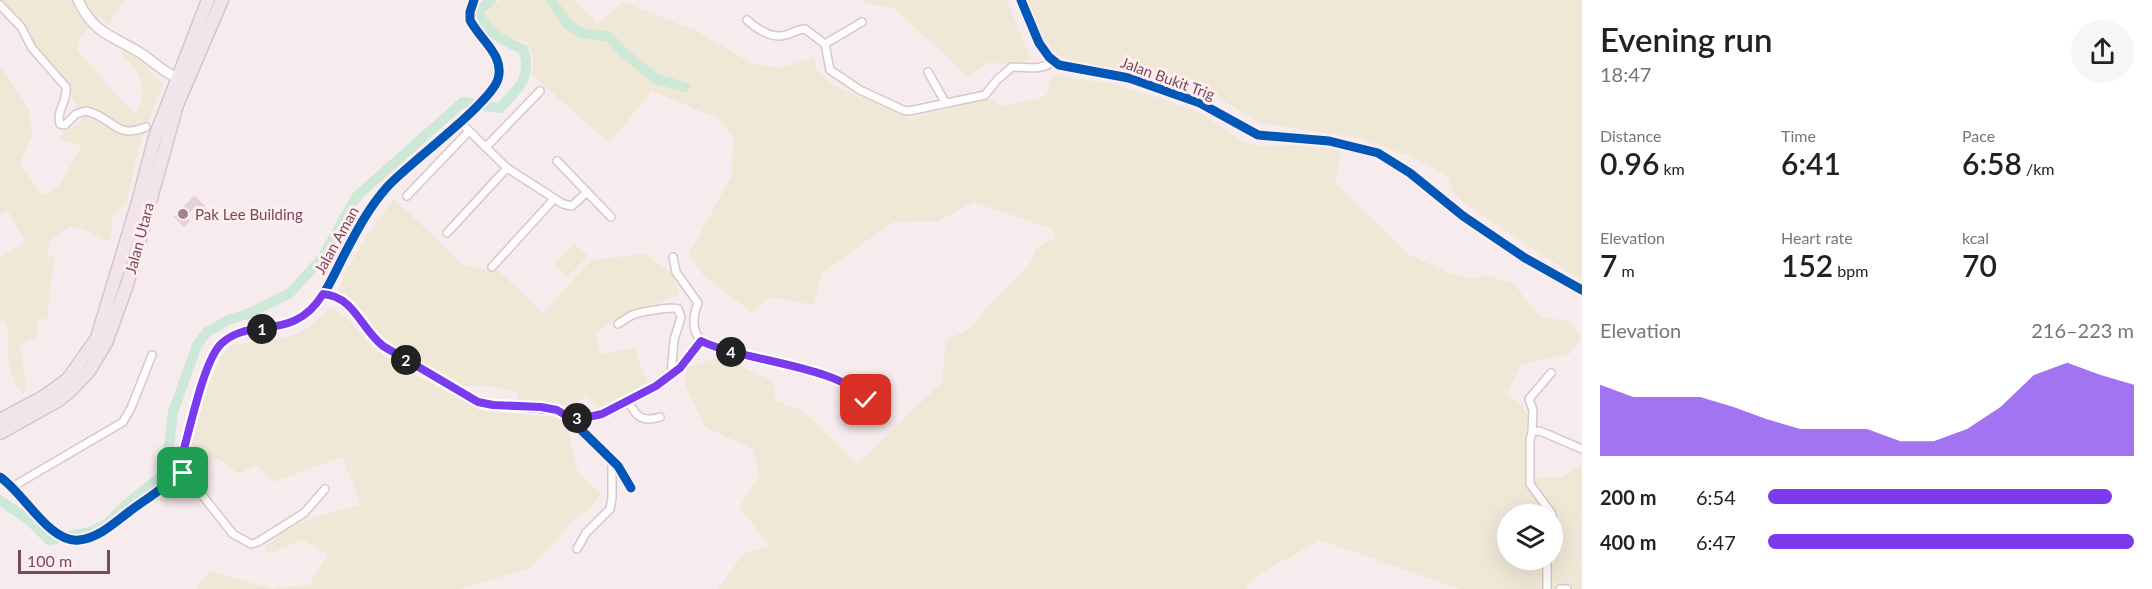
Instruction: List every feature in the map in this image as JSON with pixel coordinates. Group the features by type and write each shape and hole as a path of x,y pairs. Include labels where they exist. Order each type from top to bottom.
{"highway":[{"name":"Jalan Utara","path":"0,420 43,397 68,379 97,338 138,202 155,136 208,0"},
{"name":"Jalan Utara","path":"0,433 59,400 70,391 89,370 106,343 127,285 177,105 222,0"}],"street":[{"path":"78,0 88,17 107,36 142,54 163,72 178,78"},
{"name":"Jalan Aman","path":"0,477 57,534 72,540 81,540 111,526 163,487 178,469 200,389 219,345 236,335 294,321 310,311 323,294 358,228 381,193 460,122 495,86 499,71 498,61 470,20 474,0"},
{"path":"747,20 756,28 773,35 780,36 805,29 825,44 830,70 860,90 909,111 985,95 1012,67 1045,68 1053,62 1039,43 1022,0"},
{"path":"0,5 21,27 27,42 66,87 67,94 58,112 60,124 65,125 76,114 86,111 96,114 122,130 136,132 146,127"},
{"path":"825,44 862,22"},
{"name":"Jalan Bukit Trig","path":"1053,62 1077,70 1118,74 1200,103 1258,135 1329,141 1378,153 1424,183 1463,216 1525,258 1582,290"},
{"path":"928,72 945,102"},
{"path":"486,147 540,91"},
{"path":"460,122 507,168 566,206 572,206 587,192"},
{"path":"407,196 469,131"},
{"path":"557,161 611,217"},
{"path":"447,233 507,168"},
{"path":"492,267 554,199"},
{"path":"673,257 676,272 698,303 693,320 696,333 701,341 733,353 819,374 852,385 861,393 876,419"},
{"path":"323,294 335,295 347,303 372,337 383,346 472,399 493,405 557,410 568,417 623,473 631,488"},
{"path":"618,324 636,314 658,311 667,307 678,309 681,317 674,340 671,374"},
{"path":"568,417 579,419 602,414 656,386 680,368 701,341"},
{"path":"12,487 123,422 152,355"},
{"path":"1544,504 1530,484 1533,410 1529,399 1551,373"},
{"path":"628,400 633,411 640,418 650,420 660,417"},
{"path":"1532,432 1540,431 1582,449"},
{"path":"577,549 586,533 610,509 612,462"},
{"path":"178,469 187,476 233,534 250,544 258,543 304,513 325,489"},
{"path":"1546,570 1547,589"},
{"path":"1560,589 1567,589"}],"shaded area":[{"path":"0,0 125,0 108,26 100,17 79,38 77,51 135,114 142,98 141,82 134,67 121,54 126,47 163,85 140,143 126,204 113,214 110,242 82,229 69,227 50,240 48,257 54,257 47,319 37,319 37,337 20,344 27,389 23,394 10,369 6,322 0,321 0,258 25,242 8,211 0,215 0,68 29,110 32,136 20,163 42,196 58,187 82,146 61,140 59,136 83,120 63,78 33,44 23,23 2,3 0,5"},
{"path":"502,0 574,0 597,24 623,2 695,30 751,63 778,68 814,58 817,70 833,85 910,118 991,98 1000,106 1041,98 1047,94 1052,75 1108,83 1154,96 1200,113 1242,141 1258,146 1296,145 1341,150 1335,183 1410,255 1452,274 1474,279 1485,275 1513,283 1541,318 1568,320 1582,336 1570,354 1521,365 1506,395 1522,405 1528,416 1526,478 1562,477 1582,463 1582,589 1459,589 1320,540 1256,576 1246,589 718,589 743,554 769,545 739,507 759,476 753,449 705,427 685,385 687,367 720,357 773,381 776,401 803,411 857,464 942,382 946,340 973,327 986,308 1029,265 1037,247 1056,237 1051,229 974,202 938,221 893,222 822,273 814,305 769,297 752,313 703,275 689,254 732,175 733,137 719,119 652,91 609,143 532,75 533,56 527,43 496,30 485,13 489,6"},
{"path":"864,0 1007,0 1031,60 1005,65 990,62 967,76 895,9 865,3"},
{"path":"1027,0 1582,0 1582,281 1464,203 1452,191 1448,176 1412,157 1358,138 1260,123 1200,87 1156,73 1148,75 1069,60 1056,54 1041,34"},
{"path":"394,199 464,265 499,271 543,313 591,260 644,254 671,272 679,293 665,301 635,309 595,332 601,354 634,348 648,383 599,408 587,395 558,417 566,424 578,473 601,493 592,507 578,516 530,568 460,589 273,589 309,585 328,554 303,540 268,554 265,547 286,529 315,517 361,505 342,457 273,482 257,465 237,474 225,462 214,458 186,466 210,383 224,354 232,345 291,336 308,328 331,307 349,320 371,346 409,372 487,412 516,412 518,392 487,386 458,386 379,337 354,302 338,292 355,255"},
{"path":"574,244 588,256 567,278 554,265"},
{"path":"209,571 273,589 196,589"}],"building":[{"name":"Pak Lee Building","path":"194,197 204,206 199,211 195,206 185,217 189,221 184,226 175,217"}],"waterway":[{"path":"485,106 500,108 522,82 526,67 523,49 496,35 481,18 478,11 491,0"},
{"path":"551,0 568,25 581,33 609,37 623,52 656,79 685,87"},
{"path":"70,536 90,532 108,523 162,475 173,412 197,345 207,332 228,320 250,313 290,293 322,258 357,196 463,102 478,105"},
{"path":"0,500 30,521 49,540 55,539"}],"cycle path":[{"path":"0,477 58,534 68,539 79,540 106,529 169,482 179,466 204,378 220,345 237,334 286,323 308,312 327,288 357,231 381,194 398,176 481,103 492,90 498,79 498,62 470,20 474,0"},
{"path":"1021,0 1039,43 1049,57 1059,65 1129,78 1200,103 1258,135 1329,141 1378,153 1410,173 1463,216 1525,258 1582,290"},
{"path":"323,294 334,296 350,307 383,346 478,402 557,410 568,417 618,466 631,488"}],"place":[{"name":"Pak Lee Building","path":"183,214"}],"route":[{"path":"183,473 178,469 200,389 219,345 245,332 288,324 310,311 323,294 335,295 347,303 372,337 383,346 472,399 493,405 541,407 557,410 568,417 579,419 602,414 656,386 680,368 701,341 733,353 819,374 852,385 866,400"}]}
